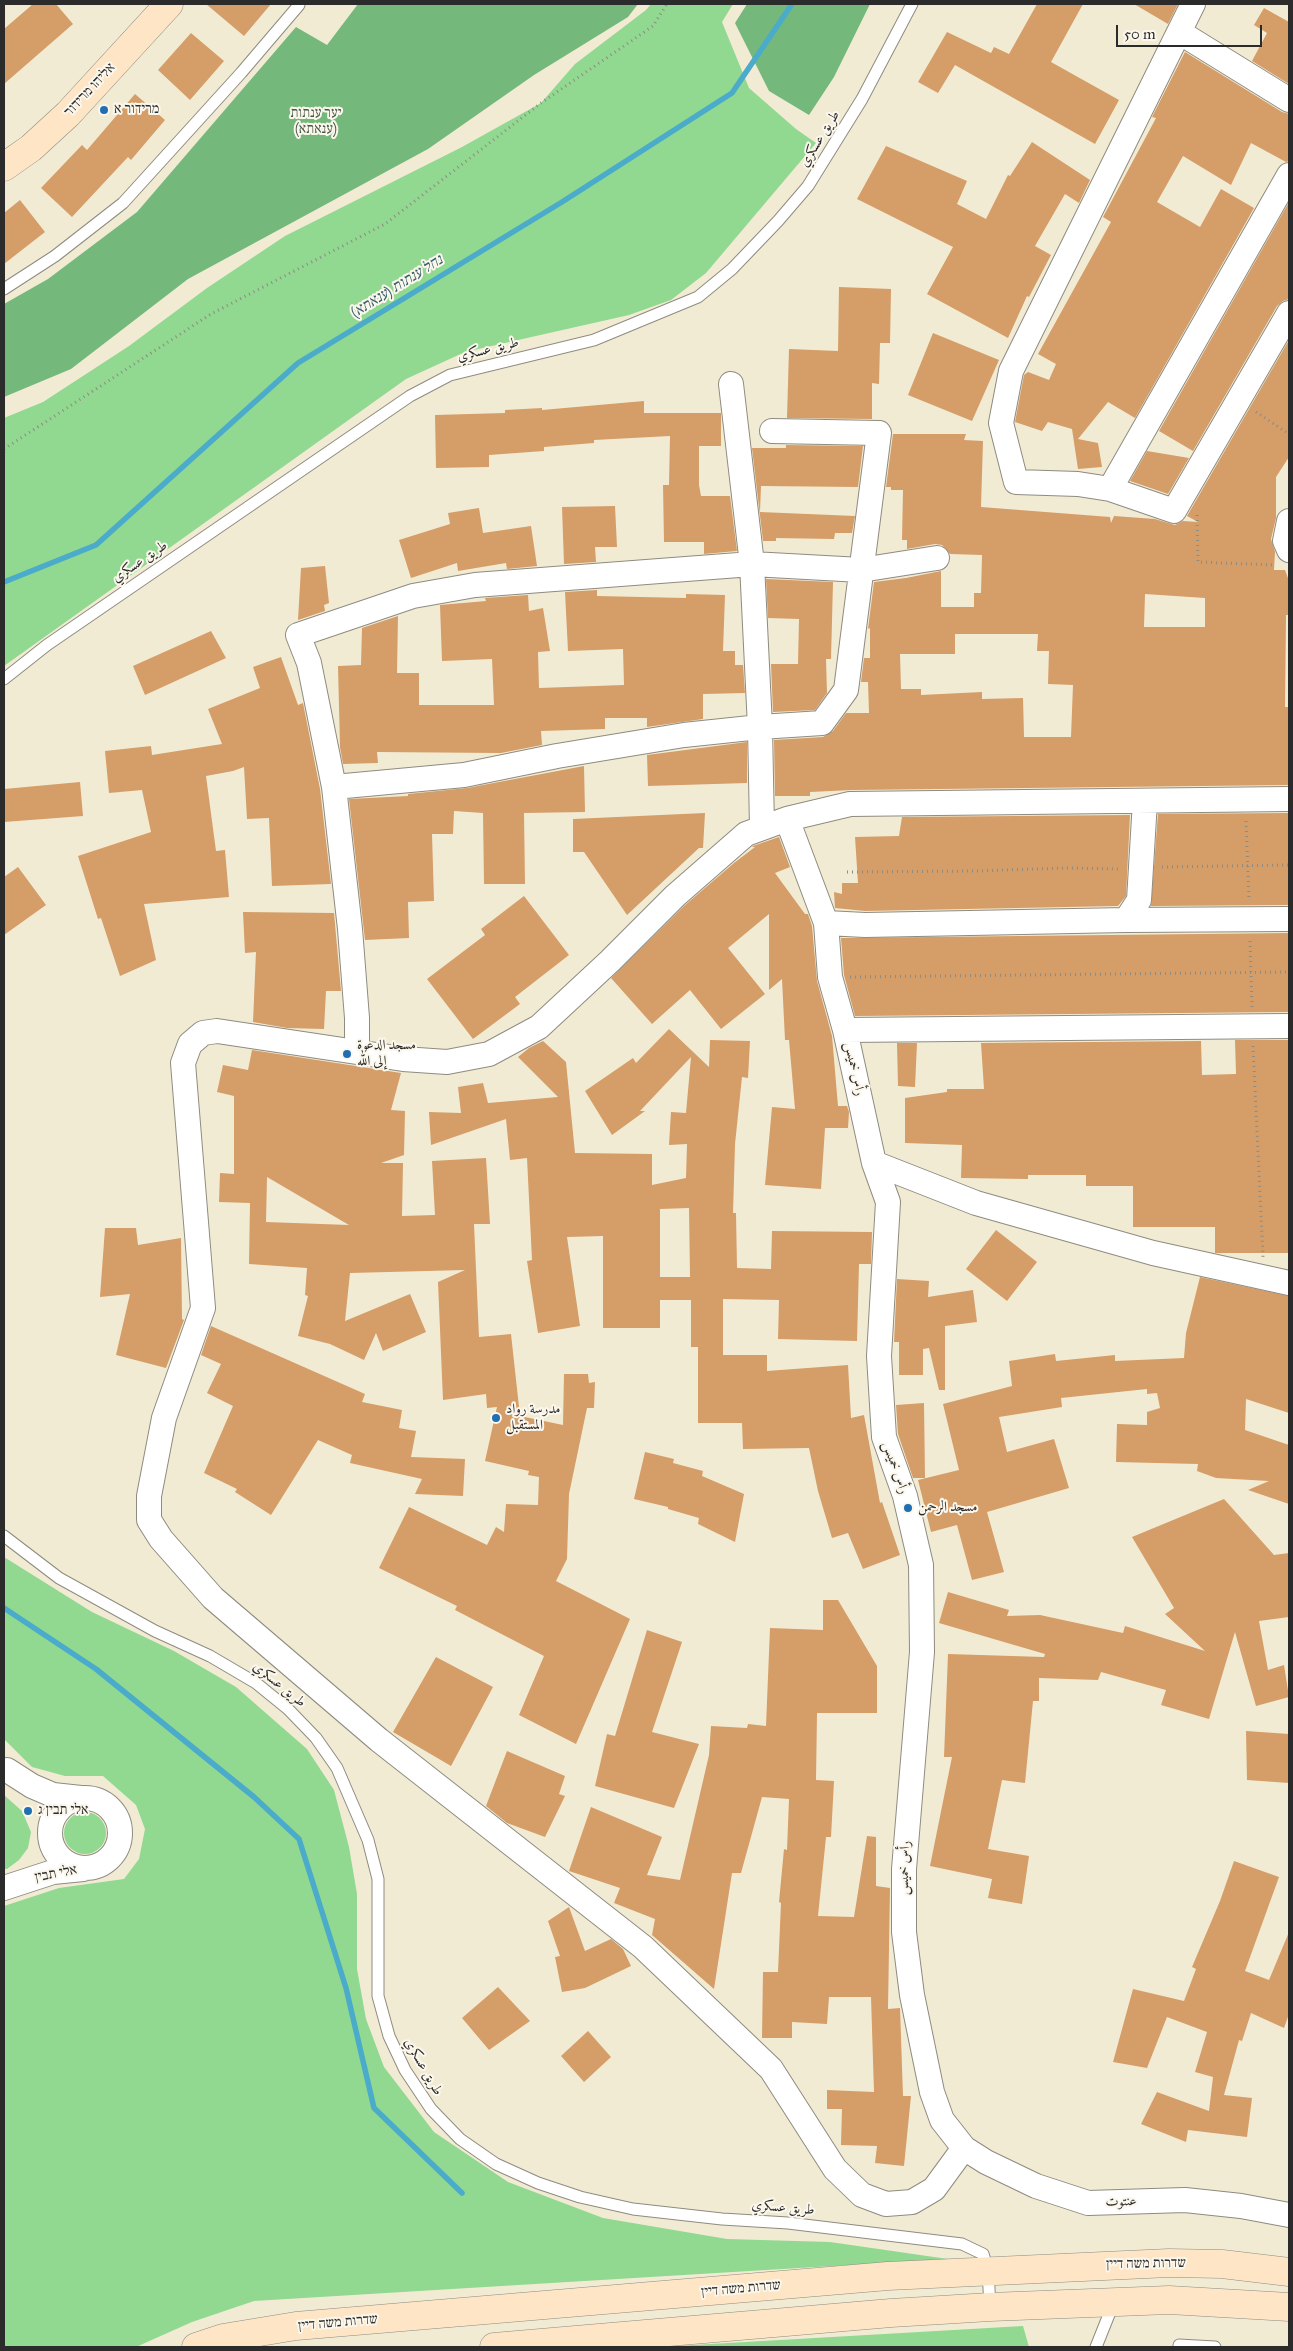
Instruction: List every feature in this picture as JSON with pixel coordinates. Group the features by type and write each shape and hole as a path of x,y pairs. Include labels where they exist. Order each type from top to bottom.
{"street":[{"name":"אליהו מרידור","path":"4,167 31,148 68,114 169,4"},
{"path":"1194,4 1011,371 1001,423 1016,482 1078,484 1110,489 1174,511 1289,313"},
{"path":"1179,32 1289,100"},
{"path":"1110,489 1289,175"},
{"path":"731,384 752,564 760,727 762,828"},
{"path":"334,787 464,775 557,756 684,735 822,723 846,690 879,432 772,431"},
{"path":"1285,558 1285,541 1289,522"},
{"path":"357,1052 357,1018 351,939 334,787 309,663 298,635 412,596 475,585 752,564 861,570 937,558"},
{"path":"964,2148 934,2190 912,2202 886,2204 862,2195 835,2169 771,2069 643,1947 379,1740 221,1605 161,1539 149,1520 149,1496 164,1418 203,1308 183,1063 190,1044 203,1033 217,1031 403,1059 447,1062 489,1054 539,1027 610,961 675,896 746,834 787,819 850,804 1289,799"},
{"path":"1126,920 1139,900 1145,801"},
{"name":"رأس خميس","path":"787,819 826,923 830,977 845,1030 874,1163 888,1202 879,1356 884,1437 905,1496 921,1565 922,1652 904,1869 904,1932 912,1995 932,2092 942,2120 964,2148"},
{"path":"826,923 865,925 1289,919"},
{"path":"845,1030 1289,1026"},
{"path":"874,1163 976,1203 1154,1253 1289,1283"},
{"path":"5,1769 32,1786 53,1795 92,1798 103,1802 118,1819 120,1830 120,1842 108,1861 87,1869 75,1868 64,1863 55,1854 43,1814 5,1769"},
{"path":"50,1836 52,1818 60,1808 70,1801 81,1798"},
{"name":"אלי תבין","path":"14,1884 41,1864 50,1836"},
{"name":"אלי תבין","path":"14,1884 53,1872 87,1869"},
{"name":"عنتوت","path":"964,2148 986,2162 1036,2186 1088,2203 1185,2200 1241,2206 1289,2215"},
{"name":"שדרות משה דיין","path":"196,2347 223,2338 296,2326 888,2276 1169,2262 1222,2264 1289,2272"},
{"path":"494,2347 891,2313 990,2307 1169,2300 1289,2307"}],"lane":[{"name":"طريق عسكري","path":"4,679 47,645 410,396 450,375 594,340 698,297 732,269 778,221 808,186 862,99 912,4"},
{"path":"4,289 55,256 123,202 241,73 299,5"},
{"name":"طريق عسكري","path":"4,1536 59,1578 156,1631 210,1656 256,1683 288,1709 316,1738 337,1768 370,1850 378,1879 378,1996 388,2036 405,2070 431,2109 460,2139 496,2164 580,2197 633,2208 678,2214 788,2223 962,2244 983,2254 988,2270"},
{"path":"988,2270 990,2307"},
{"path":"1096,2347 1114,2302"},
{"path":"1179,2345 1215,2347"}],"path":[{"path":"4,449 211,314 385,224 540,103 653,26 667,4"},
{"path":"1238,401 1289,434"},
{"path":"1174,511 1198,515 1198,562 1285,558"},
{"path":"847,872 974,872 1067,868 1136,869 1142,867 1289,865"},
{"path":"830,977 918,978 1289,972"}],"green space":[{"name":"יער ענתות (ענאתא)","path":"358,4 638,4 628,17 534,75 428,149 188,279 71,369 4,397 4,304 48,279 137,212 296,27 327,45"},
{"path":"651,4 733,4 722,22 749,88 796,129 816,143 706,273 671,300 629,315 465,352 406,379 4,666 4,418 43,402 129,346 207,288 285,236 462,147 541,103 575,64 646,10"},
{"path":"747,4 870,4 834,77 809,115 769,91 735,23"},
{"path":"4,1557 92,1612 174,1651 236,1687 307,1749 334,1790 349,1847 357,1894 357,1969 366,2019 384,2067 434,2132 508,2182 603,2218 727,2239 830,2242 948,2259 254,2301 192,2322 136,2347 4,2347 4,1906 59,1888 124,1879 139,1859 145,1829 136,1805 103,1776 65,1776 32,1767 4,1739"},
{"path":"4,1795 22,1811 31,1832 28,1848 19,1860 7,1869 4,1869"},
{"path":"89,1812 97,1815 103,1821 106,1833 103,1845 97,1851 81,1854 73,1851 67,1845 64,1829 67,1821 73,1815"},
{"path":"1023,2326 1029,2347 664,2347 676,2346"}],"building":[{"path":"33,4 56,4 73,24 4,84 4,29"},
{"path":"206,4 271,4 244,36"},
{"path":"1037,4 1083,4 1051,62 1119,100 1095,144 955,65 938,93 918,82 947,32 991,53 994,47 1009,54"},
{"path":"1134,4 1178,4 1168,24"},
{"path":"1264,8 1289,22 1289,84 1252,61 1267,33 1254,25"},
{"path":"191,33 224,61 190,100 158,70"},
{"path":"1185,52 1282,112 1289,114 1289,161 1286,162 1251,143 1231,185 1183,156 1157,202 1200,227 1221,189 1254,208 1135,418 1108,402 1078,439 1098,443 1102,467 1078,469 1072,429 1048,422 1042,431 1015,422 1024,375 1028,372 1049,380 1056,364 1038,354 1111,222 1103,217 1156,118 1152,117"},
{"path":"135,94 165,120 131,160 128,157 72,217 41,188 82,145 87,150"},
{"path":"1032,142 1090,180 1079,203 1065,194 1035,246 1051,255 1029,297 1027,296 1008,338 927,294 953,247 857,199 886,146 967,181 957,204 986,219 1008,175 1010,176"},
{"path":"20,200 45,232 4,264 4,213"},
{"path":"1289,202 1289,299 1277,306 1193,451 1159,431"},
{"path":"839,287 891,289 890,343 880,343 879,384 872,383 872,419 787,418 789,349 838,351"},
{"path":"933,333 999,360 972,421 908,395"},
{"path":"1289,340 1289,457 1276,477 1276,518 1271,539 1275,552 1274,570 1285,570 1289,581 1289,615 1286,615 1285,707 1289,707 1289,785 852,790 810,792 810,796 775,796 774,740 823,737 833,731 846,713 869,713 868,682 861,682 864,658 870,658 870,628 868,629 874,582 941,571 941,607 974,607 974,593 981,593 982,555 950,554 942,545 935,544 907,549 907,540 902,540 903,490 891,490 891,487 886,487 893,434 966,434 964,440 983,441 981,507 1110,517 1111,523 1114,516 1155,519 1175,525 1183,521 1198,522 1187,516","holes":["1145,594 1205,598 1205,627 1144,627","955,634 1038,634 1037,651 1049,651 1048,684 1073,685 1071,737 1024,737 1023,698 982,699 982,692 921,695 921,689 901,689 900,654 955,654"]},
{"path":"644,401 644,413 721,413 721,446 699,446 699,485 701,496 730,496 737,551 704,554 704,542 664,542 663,485 669,485 670,436 594,440 594,443 544,447 544,451 489,455 489,467 436,468 435,415 505,413 505,410 542,408 542,410"},
{"path":"786,445 863,446 858,487 761,486 760,512 855,516 852,533 835,533 834,539 776,538 776,541 763,541 752,448 786,448"},
{"path":"1147,451 1189,458 1168,494 1130,481"},
{"path":"615,506 617,547 595,547 596,562 564,564 562,507"},
{"path":"479,508 483,533 531,526 537,566 507,569 506,563 458,571 457,563 411,578 399,540 450,524 448,513"},
{"path":"325,566 329,603 324,605 325,611 298,620 301,568"},
{"path":"766,579 833,582 831,659 826,659 827,693 815,710 773,712 771,664 798,664 799,619 768,618"},
{"path":"597,590 597,596 686,598 686,594 725,595 723,651 735,651 735,665 743,665 745,693 703,694 703,719 647,727 647,718 605,718 605,729 541,731 542,745 501,753 377,752 378,763 343,764 340,747 338,666 361,665 362,628 398,616 397,673 419,673 419,705 494,705 492,659 442,661 440,605 486,601 485,598 528,595 529,611 543,608 550,651 538,652 539,688 624,685 623,649 568,651 565,592"},
{"path":"211,631 226,658 145,695 133,666"},
{"path":"281,657 298,705 303,703 320,789 331,884 272,886 269,818 247,819 244,767 206,776 216,851 225,850 229,897 144,904 156,960 120,976 101,918 98,919 78,856 151,832 142,790 109,793 105,751 151,746 152,755 222,744 208,709 260,688 253,667"},
{"path":"747,742 747,783 648,786 647,755"},
{"path":"584,766 585,812 524,813 525,884 484,884 483,813 454,811 453,834 432,834 434,901 408,902 409,938 365,940 349,799 408,796 408,794 467,788"},
{"path":"80,782 83,816 4,822 4,789"},
{"path":"705,813 703,848 699,848 627,915 584,852 573,852 573,819"},
{"path":"1289,813 1289,905 1151,906 1158,814"},
{"path":"1130,815 1126,896 1118,906 865,911 835,908 834,892 842,894 842,883 858,883 855,837 899,836 902,817"},
{"path":"779,837 790,867 775,873 805,914 808,914 812,926 817,981 832,1036 838,1106 847,1106 849,1112 848,1128 825,1128 821,1189 765,1185 772,1107 795,1109 789,1040 785,1040 782,979 769,990 769,914 728,948 765,994 721,1029 690,990 652,1024 611,978 684,906 755,847 753,846"},
{"path":"18,867 46,905 4,935 4,877"},
{"path":"524,896 569,955 515,997 520,1004 473,1039 427,979 485,935 481,929"},
{"path":"243,912 334,913 341,991 326,991 324,1029 287,1028 253,1022 256,952 245,953"},
{"path":"1289,933 1289,1012 855,1016 844,975 841,938"},
{"path":"669,1029 709,1067 710,1040 750,1041 748,1078 742,1077 735,1144 733,1213 736,1213 737,1268 771,1269 772,1231 872,1232 871,1264 859,1264 857,1341 778,1339 779,1300 723,1299 723,1355 767,1355 767,1371 848,1365 851,1418 864,1415 880,1503 882,1502 900,1555 863,1569 848,1533 832,1538 818,1491 809,1448 743,1449 742,1423 698,1423 698,1347 691,1347 691,1300 660,1300 660,1328 603,1328 603,1236 567,1237 580,1326 538,1333 527,1261 532,1260 527,1158 510,1160 506,1119 431,1145 429,1112 461,1113 458,1087 483,1083 488,1103 558,1097 518,1057 529,1048 543,1041 566,1062 575,1153 652,1154 652,1185 686,1178 687,1144 669,1145 671,1112 686,1113 691,1057 640,1111 645,1111 612,1135 585,1091 633,1058 636,1063","holes":["689,1208 690,1277 660,1277 660,1209"]},
{"path":"1235,1040 1289,1040 1289,1253 1215,1253 1215,1227 1133,1227 1133,1186 1086,1186 1086,1175 1028,1175 1028,1179 961,1178 962,1145 905,1143 905,1098 947,1092 947,1089 984,1089 981,1043 1201,1041 1202,1075 1236,1074"},
{"path":"897,1043 917,1043 915,1087 898,1086"},
{"path":"252,1050 401,1073 391,1110 405,1111 404,1155 381,1163 403,1163 402,1216 435,1215 432,1161 486,1158 490,1224 474,1224 479,1337 511,1334 520,1416 563,1425 564,1374 588,1374 589,1383 595,1382 594,1408 587,1408 569,1494 567,1559 556,1581 630,1619 576,1744 519,1715 544,1656 455,1610 457,1606 379,1568 409,1507 487,1545 496,1527 504,1532 506,1504 538,1505 539,1477 528,1475 529,1471 485,1461 497,1407 487,1408 486,1394 443,1400 438,1282 465,1270 350,1273 345,1321 410,1294 426,1332 383,1351 376,1333 364,1360 330,1344 298,1336 308,1296 305,1295 307,1268 249,1264 250,1203 219,1202 220,1173 234,1174 234,1096 217,1092 223,1065 248,1070","holes":["267,1177 349,1225 266,1222"]},
{"path":"105,1228 136,1228 138,1245 181,1238 182,1319 184,1320 166,1368 116,1355 130,1294 100,1297"},
{"path":"996,1230 1037,1262 1007,1301 966,1269"},
{"path":"1200,1277 1289,1296 1289,1413 1246,1399 1245,1430 1289,1445 1289,1504 1248,1490 1269,1481 1216,1478 1197,1471 1198,1464 1116,1462 1117,1424 1147,1425 1147,1412 1160,1408 1157,1393 1147,1394 1147,1389 1061,1398 1062,1407 999,1417 1007,1452 1054,1439 1069,1488 987,1512 1004,1572 972,1580 957,1525 931,1532 918,1480 959,1470 943,1404 1012,1386 1009,1361 1055,1354 1056,1361 1115,1355 1115,1361 1184,1358 1186,1333"},
{"path":"897,1279 929,1281 928,1297 973,1290 977,1322 945,1326 945,1390 939,1390 929,1348 923,1349 923,1375 899,1375 899,1342 894,1342"},
{"path":"211,1326 365,1394 362,1402 402,1410 399,1428 416,1431 411,1457 465,1459 463,1496 415,1494 422,1479 350,1463 352,1455 318,1440 271,1515 235,1492 237,1489 204,1473 233,1406 207,1393 221,1364 201,1355"},
{"path":"924,1403 925,1478 913,1478 898,1434 896,1405"},
{"path":"645,1452 674,1459 673,1463 703,1471 702,1476 744,1494 735,1542 698,1524 699,1518 668,1509 668,1507 634,1499"},
{"path":"1224,1499 1274,1555 1289,1553 1289,1617 1259,1621 1268,1670 1284,1665 1289,1697 1256,1706 1235,1632 1209,1719 1161,1705 1166,1690 1101,1672 1098,1680 1039,1678 1039,1701 1033,1701 1025,1783 1002,1780 988,1849 1029,1856 1022,1904 988,1898 992,1879 930,1866 952,1757 944,1757 948,1654 1044,1657 1045,1654 939,1623 948,1592 1009,1610 1007,1616 1040,1615 1123,1633 1125,1626 1205,1651 1165,1614 1174,1608 1132,1537"},
{"path":"823,1600 838,1600 877,1666 877,1713 817,1713 816,1780 834,1781 831,1837 826,1837 818,1916 854,1917 867,1836 876,1837 876,1886 890,1888 888,2009 900,2008 903,2096 911,2096 904,2166 875,2163 877,2146 841,2145 842,2109 827,2109 827,2090 874,2092 871,1997 829,1997 827,2024 792,2022 792,2038 762,2038 763,1972 778,1972 781,1903 779,1902 784,1849 787,1850 789,1799 762,1797 741,1873 732,1873 714,1989 652,1935 655,1919 614,1903 620,1888 569,1871 591,1807 662,1837 647,1875 680,1880 709,1755 711,1726 747,1728 748,1724 766,1726 770,1628 823,1630"},
{"path":"647,1630 682,1642 652,1732 699,1744 674,1808 595,1786 607,1734 615,1736"},
{"path":"436,1657 493,1687 451,1766 393,1732"},
{"path":"1246,1731 1289,1734 1289,1783 1247,1780"},
{"path":"507,1751 565,1776 559,1794 565,1796 545,1837 507,1823 486,1806"},
{"path":"1234,1861 1279,1877 1245,1971 1269,1980 1289,1932 1289,2014 1284,2028 1251,2013 1242,2041 1239,2040 1224,2095 1252,2098 1247,2137 1188,2130 1186,2142 1141,2124 1157,2092 1209,2111 1213,2077 1195,2072 1207,2032 1167,2017 1147,2068 1113,2062 1133,1989 1184,2001 1196,1969 1192,1967 1220,1901"},
{"path":"569,1907 585,1951 611,1939 623,1949 631,1966 585,1988 562,1992 555,1957 560,1956 548,1921"},
{"path":"498,1987 530,2021 489,2050 462,2018"},
{"path":"588,2031 611,2057 584,2082 561,2056"}],"waterway":[{"name":"נחל ענתות (ענאתא)","path":"4,582 96,545 298,363 562,202 732,93 792,4"},
{"path":"4,1608 96,1669 254,1797 299,1839 346,1988 374,2108 462,2193"}],"place":[{"name":"מרידור א","path":"104,110"},
{"name":"مسجد الدعوة إلى الله","path":"347,1054"},
{"name":"مدرسة رواد المستقبل","path":"496,1418"},
{"name":"مسجد الرحمن","path":"908,1508"},
{"name":"אלי תבין ג","path":"28,1811"}]}
